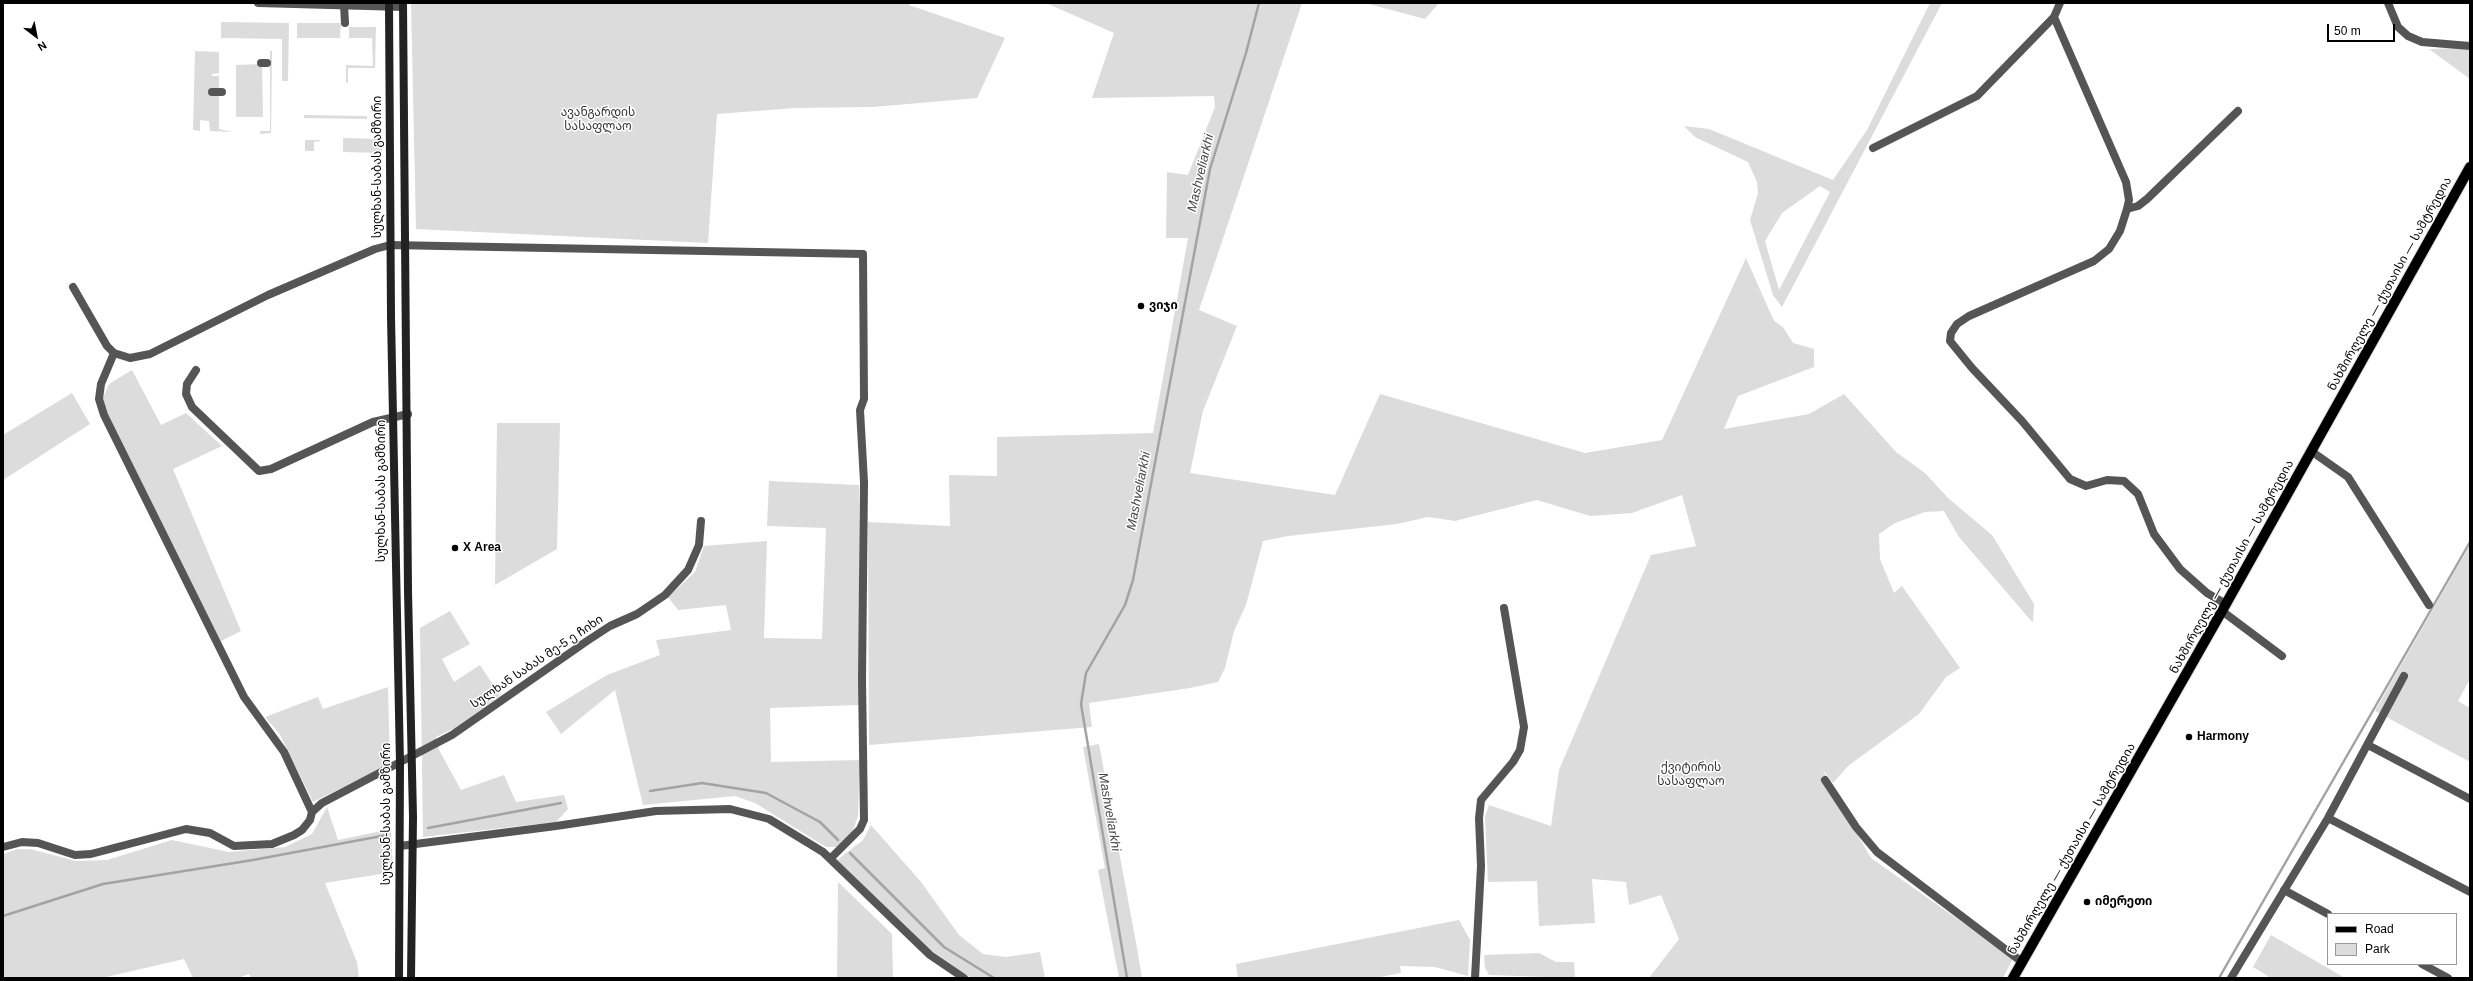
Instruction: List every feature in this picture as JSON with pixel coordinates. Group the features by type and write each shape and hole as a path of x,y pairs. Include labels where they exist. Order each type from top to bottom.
{"main road":[{"name":"სულხან-საბას გამზირი","path":"389,5 390,245 394,416 394,525 400,763 399,978"},
{"name":"სულხან-საბას გამზირი","path":"403,5 413,817 411,978"},
{"name":"ნახშირღელე — ქუთაისი — სამტრედია","path":"2013,978 2224,608 2470,167"}],"street":[{"path":"258,3 344,6 403,5"},
{"path":"1873,148 1977,96 2054,17 2060,3"},
{"path":"2388,3 2396,23 2408,36 2422,42 2470,46"},
{"path":"344,6 345,22"},
{"path":"2054,17 2126,182 2129,200 2120,231 2109,248 2094,261 1969,316 1957,324 1951,333 1950,341 1958,352 2022,421 2070,479 2086,486 2107,480 2124,482 2138,494 2154,534 2180,569 2282,656"},
{"path":"212,92 222,92"},
{"path":"2127,208 2138,206 2147,200 2238,111"},
{"path":"73,287 107,346 114,353 130,358 150,354 268,295 374,249 390,245 863,254 864,399 860,410 864,482 862,680 864,820 860,829 831,858"},
{"path":"3,847 22,842 38,843 75,855 91,854 186,829 210,833 234,846 272,844 302,830 310,820 312,812 284,752 244,697 104,415 99,399 101,384 114,353"},
{"path":"196,370 187,384 186,394 192,407 259,471 271,469 373,422 408,414"},
{"path":"2311,451 2348,477 2429,605"},
{"name":"სულხან საბას მე-5 ე ჩიხი","path":"312,812 322,803 400,763 412,754 452,735 587,641 637,614 665,595 688,570 699,545 701,522"},
{"path":"1475,978 1480,866 1479,818 1481,800 1513,762 1520,750 1524,727 1504,608"},
{"path":"2231,978 2328,818 2404,676"},
{"path":"2368,745 2470,799"},
{"path":"1825,780 1856,828 1877,852 2022,962"},
{"path":"400,846 556,826 656,811 730,809 769,819 831,858 930,955 964,978"},
{"path":"2328,818 2470,892"},
{"path":"2284,890 2327,913"},
{"path":"2424,965 2448,978"}],"green space":[{"name":"ავანგარდის სასაფლაო","path":"411,3 909,3 909,5 1005,38 977,98 873,107 795,108 717,114 708,243 416,229"},
{"name":"ქვიტირის სასაფლაო","path":"1046,3 1302,3 1199,310 1237,326 1203,411 1190,473 1335,495 1380,394 1585,453 1662,440 1746,258 1774,321 1783,327 1793,343 1814,349 1814,367 1738,396 1724,429 1809,414 1844,394 1896,452 1925,473 1948,498 1992,535 2034,604 2033,623 1959,537 1944,511 1925,512 1895,523 1879,534 1880,559 1894,593 1902,586 1960,668 1946,677 1919,714 1848,766 1833,783 1823,770 1837,800 1871,858 2013,958 2003,978 1649,978 1679,939 1661,895 1629,905 1626,882 1592,879 1595,923 1539,926 1537,881 1488,882 1485,817 1489,805 1551,826 1559,770 1651,555 1696,546 1682,495 1632,513 1590,516 1537,500 1455,521 1428,517 1397,524 1288,536 1263,541 1246,605 1234,631 1225,668 1218,682 1190,688 1089,703 1092,727 869,745 868,522 950,526 949,475 997,476 997,437 1153,433 1188,238 1166,238 1167,172 1188,175 1215,107 1214,96 1092,98 1114,33"},
{"path":"1365,3 1439,3 1425,19"},
{"path":"1930,3 1942,3 1782,307 1773,295 1750,220 1758,193 1757,182 1748,162 1695,137 1684,126 1709,129 1833,180 1867,130","holes":["1820,186 1830,192 1779,290 1765,241 1782,213"]},
{"path":"221,22 289,23 288,81 282,81 282,39 221,38"},
{"path":"297,23 341,23 340,38 297,38"},
{"path":"349,27 376,27 375,68 348,68 348,83 346,83 346,65 373,66 372,38 349,38"},
{"path":"2461,48 2470,50 2470,79 2429,49"},
{"path":"195,51 219,52 219,73 212,74 212,76 219,76 219,129 233,132 210,131 209,121 200,120 200,131 193,130"},
{"path":"270,51 272,51 271,133 260,134 260,131 270,131"},
{"path":"262,64 263,117 236,117 236,65"},
{"path":"304,115 367,116 367,119 304,118"},
{"path":"343,138 382,139 382,153 343,152"},
{"path":"305,140 320,141 314,142 314,151 305,151"},
{"path":"132,370 161,425 186,413 222,446 173,469 241,631 221,641 107,416 102,400 109,384"},
{"path":"72,393 90,424 3,480 3,435"},
{"path":"497,423 560,423 557,549 495,585"},
{"path":"769,481 859,485 859,705 770,708 771,762 860,760 858,816 851,836 837,847 826,847 755,803 735,796 643,805 615,690 561,734 546,712 607,675 660,655 656,640 731,630 726,605 678,610 668,597 695,572 704,546 767,541 764,638 822,639 826,528 767,526"},
{"path":"2470,545 2470,679 2458,701 2470,708 2470,762 2375,711"},
{"path":"450,611 470,644 442,659 454,682 480,665 500,696 455,728 436,737 439,750 461,790 504,775 516,802 564,795 568,809 556,822 423,837 420,628"},
{"path":"388,687 390,764 313,802 279,733 265,717 318,697 323,709"},
{"path":"1099,744 1142,978 1119,978 1098,870 1105,868 1083,747"},
{"path":"327,807 338,840 391,829 393,872 325,883 357,962 359,978 251,978 249,974 238,978 193,978 184,959 102,978 3,978 3,854 18,849 30,849 76,861 107,860 172,840 229,852 285,847 312,834"},
{"path":"871,825 921,882 959,935 983,954 1006,957 1040,952 1045,978 971,978 932,951 837,860 863,840"},
{"path":"838,882 892,934 893,978 837,978"},
{"path":"1459,920 1470,940 1468,976 1435,967 1400,966 1401,973 1375,978 1238,978 1236,964"},
{"path":"2271,935 2345,978 2271,978 2253,967"},
{"path":"1539,953 1556,962 1574,962 1575,978 1489,975 1485,968 1484,955"}],"waterway":[{"name":"Mashveliarkhi","path":"1127,978 1081,704 1086,673 1125,605 1133,580 1210,169 1246,53 1259,3"},
{"path":"2219,978 2470,542"},
{"path":"650,791 702,783 766,793 820,822 838,840"},
{"path":"428,828 561,803"},
{"path":"3,916 103,884 253,860 387,835"},
{"path":"850,853 944,947 994,978"}],"place":[{"name":"ვიჯი","path":"1141,306"},
{"name":"X Area","path":"455,548"},
{"name":"Harmony","path":"2189,737"},
{"name":"იმერეთი","path":"2087,902"}]}
